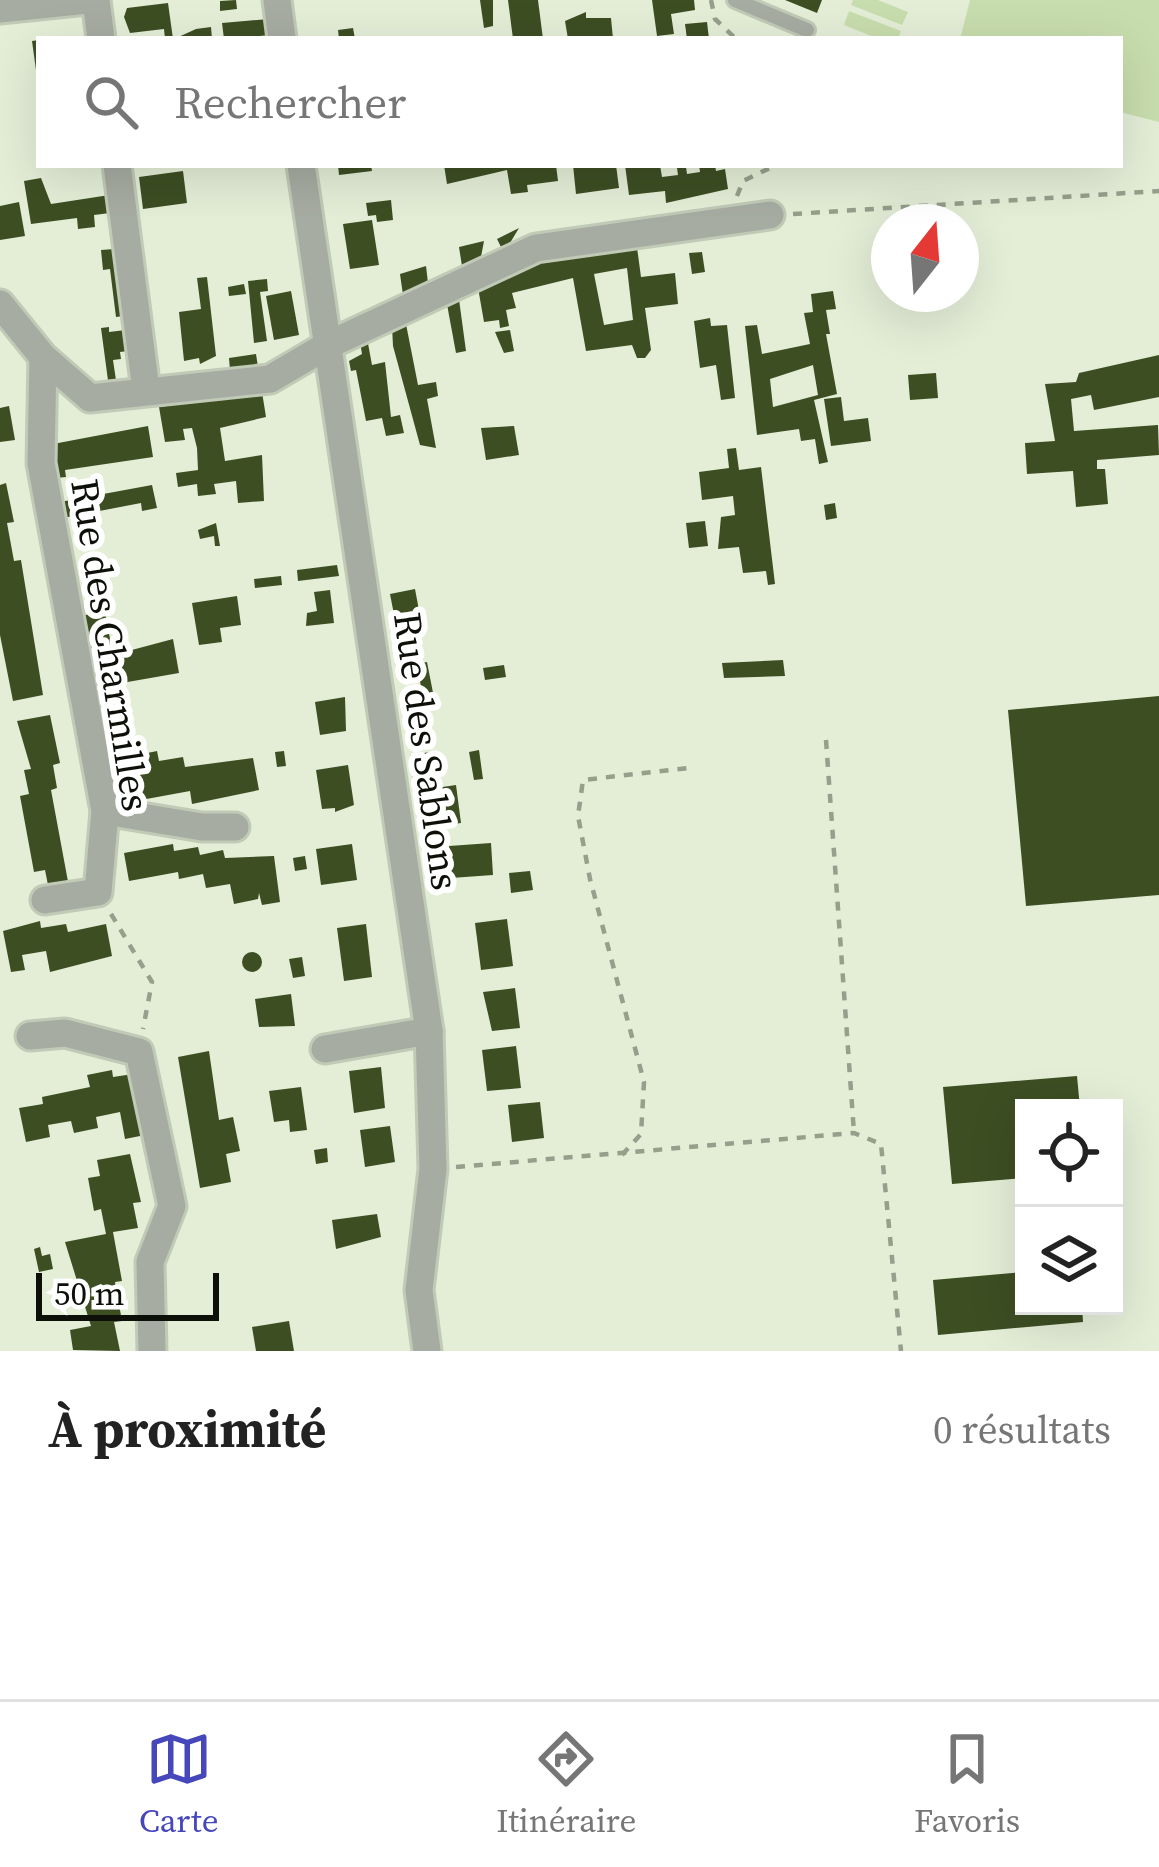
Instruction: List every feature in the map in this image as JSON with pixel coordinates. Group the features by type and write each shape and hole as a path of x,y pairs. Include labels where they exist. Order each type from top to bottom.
{"street":[{"path":"0,9 92,0 100,36"},
{"path":"277,0 282,36"},
{"path":"117,168 146,390"},
{"name":"Rue des Sablons","path":"301,168 429,1031 433,1169 419,1290 428,1351"},
{"path":"0,304 43,357 90,398 270,379 328,345 536,248 770,215"},
{"name":"Rue des Charmilles","path":"43,357 41,463 105,811 98,892"},
{"path":"105,811 202,827 235,826"},
{"path":"45,900 98,892"},
{"path":"326,1049 429,1031"},
{"path":"30,1036 65,1033 139,1052 172,1206 150,1262 152,1351"}],"lane":[{"path":"735,0 806,30"}],"path":[{"path":"711,0 715,19 733,36"},
{"path":"737,219 737,187 771,168"},
{"path":"770,215 1159,191"},
{"path":"826,740 854,1133"},
{"path":"622,1155 640,1134 644,1082 590,879 578,816 583,780 688,767"},
{"path":"98,892 152,982 139,1052"},
{"path":"433,1169 854,1133 881,1144 901,1351"}],"green space":[{"path":"853,0 878,0 908,12 902,25 851,5"},
{"path":"970,0 1159,0 1159,122 1123,113 1123,36 961,36"},
{"path":"849,11 901,31 899,36 872,36 844,25"}],"building":[{"path":"236,0 237,9 220,11 220,1"},
{"path":"480,0 493,0 493,26 484,28"},
{"path":"508,0 538,0 543,36 513,36"},
{"path":"652,0 694,0 695,10 671,14 674,34 657,36"},
{"path":"785,0 822,0 817,13"},
{"path":"168,3 173,36 165,36 164,29 130,33 124,17 127,8"},
{"path":"586,12 586,18 611,18 613,36 568,36 565,21"},
{"path":"269,19 271,35 224,36 222,23"},
{"path":"707,22 709,36 687,36 685,24"},
{"path":"211,27 212,36 181,36"},
{"path":"353,28 354,36 339,36 338,30"},
{"path":"338,168 372,168 372,171 339,175"},
{"path":"444,168 556,168 558,181 527,185 528,192 511,194 507,170 447,184"},
{"path":"573,168 616,168 619,188 576,194"},
{"path":"625,168 660,168 662,177 678,175 677,168 686,168 687,174 700,172 699,168 725,169 728,189 666,203 665,191 629,195"},
{"path":"183,171 187,203 143,209 139,177"},
{"path":"41,178 51,204 116,194 118,212 94,215 95,227 78,229 77,218 31,224 24,181"},
{"path":"391,200 393,220 377,222 376,215 368,216 366,203"},
{"path":"19,202 25,236 0,240 0,206"},
{"path":"372,220 379,265 350,269 343,224"},
{"path":"519,228 510,243 501,247 497,239"},
{"path":"636,240 641,277 675,273 678,304 645,308 651,350 645,358 637,358 632,345 586,351 573,278 512,293 516,308 506,310 509,326 500,328 499,320 484,322 477,282 525,259","holes":["627,268 633,320 604,325 594,274"]},
{"path":"484,241 481,257 462,266 459,247"},
{"path":"114,249 132,315 116,317 110,269 103,270 101,250"},
{"path":"702,252 705,272 692,274 689,253"},
{"path":"426,266 428,283 403,295 400,274"},
{"path":"207,277 216,356 200,364 199,358 184,361 179,312 201,309 197,278"},
{"path":"267,279 268,291 260,292 267,341 254,343 248,281"},
{"path":"244,284 246,294 229,296 228,287"},
{"path":"291,291 299,335 274,340 266,296"},
{"path":"833,291 836,309 826,310 830,334 826,334 837,394 814,400 828,462 819,464 815,439 801,441 799,429 757,435 745,326 757,325 762,354 810,344 804,313 813,312 811,294","holes":["813,365 818,395 773,407 770,379"]},
{"path":"458,292 466,351 456,353 446,299"},
{"path":"710,318 711,326 727,325 735,398 721,400 716,365 700,368 694,321"},
{"path":"405,319 418,385 436,382 438,396 427,399 436,448 420,445 393,346 392,326"},
{"path":"109,327 109,332 134,329 137,350 120,352 121,359 113,360 117,387 109,388 101,328"},
{"path":"510,330 514,351 504,353 495,332"},
{"path":"367,338 372,365 385,362 391,417 400,415 404,433 386,436 382,418 366,421 356,370 351,371 349,361 362,354 360,342"},
{"path":"256,354 258,367 230,371 229,358"},
{"path":"1159,355 1159,397 1094,410 1091,395 1071,399 1074,431 1158,425 1159,455 1097,460 1097,469 1105,469 1108,504 1076,507 1073,471 1027,474 1025,443 1055,441 1045,384 1076,382 1079,373"},
{"path":"936,373 938,398 910,400 908,375"},
{"path":"262,392 266,417 220,428 225,461 262,455 264,501 238,503 236,481 214,484 216,494 198,496 197,484 178,487 176,473 198,470 197,448 192,428 183,429 185,440 165,442 159,407"},
{"path":"841,397 844,421 868,418 871,441 831,446 824,399"},
{"path":"9,406 15,440 0,442 0,408"},
{"path":"148,426 153,457 65,470 66,477 56,478 53,444"},
{"path":"514,426 519,455 486,460 481,428"},
{"path":"736,448 739,470 761,467 775,584 768,585 766,571 743,573 739,547 718,549 721,517 735,515 733,496 702,500 699,472 729,468 727,449"},
{"path":"6,483 14,522 7,523 14,561 21,560 43,695 13,701 0,635 0,485"},
{"path":"152,485 157,508 142,511 141,503 63,518 60,502"},
{"path":"835,503 837,518 826,520 824,505"},
{"path":"705,521 708,546 689,548 686,523"},
{"path":"216,523 220,546 215,546 214,536 200,539 198,530"},
{"path":"337,565 339,576 298,581 297,570"},
{"path":"281,576 282,585 255,588 254,579"},
{"path":"415,589 422,626 397,630 390,594"},
{"path":"330,590 334,623 306,626 307,613 317,611 314,592"},
{"path":"237,596 241,625 220,628 222,642 199,645 192,603"},
{"path":"105,612 113,655 173,639 179,673 99,687 85,615"},
{"path":"783,660 785,676 724,678 722,663"},
{"path":"427,662 435,703 414,707 410,689 421,687 417,664"},
{"path":"504,665 506,677 485,680 483,668"},
{"path":"1159,696 1159,895 1026,906 1008,710"},
{"path":"345,697 346,731 320,735 315,702"},
{"path":"124,710 133,756 157,751 159,761 183,757 185,767 253,758 259,790 192,804 190,791 141,800 140,792 120,796 105,714"},
{"path":"50,715 60,763 53,765 57,788 51,790 69,887 49,890 45,870 34,872 20,796 29,794 24,770 31,769 17,721"},
{"path":"479,750 483,779 474,780 469,752"},
{"path":"284,751 286,766 277,767 275,752"},
{"path":"438,751 440,769 428,771 430,786 414,788 410,755"},
{"path":"348,765 354,805 335,812 335,808 322,809 316,770"},
{"path":"456,785 461,823 431,827 422,790"},
{"path":"491,843 493,875 451,878 449,846"},
{"path":"173,844 174,851 198,847 200,855 223,850 225,858 274,856 280,902 262,905 259,893 258,899 234,904 230,884 206,888 203,874 179,879 178,872 129,881 124,853"},
{"path":"352,844 357,880 321,885 316,849"},
{"path":"305,856 307,869 295,871 293,858"},
{"path":"530,871 533,890 511,893 509,873"},
{"path":"507,919 513,966 481,970 475,923"},
{"path":"40,921 41,928 66,924 68,932 106,924 112,956 50,972 46,951 22,955 25,970 11,972 3,931"},
{"path":"366,924 372,977 344,981 337,928"},
{"path":"252,952 262,962 252,972 242,962"},
{"path":"302,957 305,976 293,978 289,959"},
{"path":"515,988 520,1028 492,1031 483,992"},
{"path":"291,994 295,1026 259,1027 255,999"},
{"path":"516,1046 521,1088 487,1091 482,1050"},
{"path":"209,1051 219,1120 233,1117 240,1151 226,1154 231,1182 200,1188 178,1057"},
{"path":"381,1067 385,1108 354,1113 349,1071"},
{"path":"112,1070 113,1077 133,1074 145,1135 125,1139 120,1112 96,1117 98,1128 74,1133 71,1121 48,1125 50,1137 26,1142 19,1108 43,1104 42,1097 90,1087 87,1075"},
{"path":"1077,1076 1079,1099 1015,1099 1015,1179 952,1184 943,1087"},
{"path":"301,1087 307,1130 290,1132 289,1120 274,1122 269,1091"},
{"path":"540,1102 544,1138 512,1142 508,1105"},
{"path":"390,1126 395,1162 365,1167 360,1130"},
{"path":"327,1148 328,1162 316,1164 314,1150"},
{"path":"130,1154 141,1202 133,1203 138,1228 113,1232 122,1281 115,1282 122,1321 114,1322 120,1351 73,1350 70,1330 91,1326 65,1242 106,1234 101,1209 94,1211 88,1178 100,1176 97,1160"},
{"path":"377,1214 381,1237 336,1249 332,1220"},
{"path":"40,1247 42,1256 50,1254 53,1269 39,1272 34,1249"},
{"path":"1015,1273 1015,1315 1083,1315 1083,1322 938,1335 933,1280"},
{"path":"289,1321 294,1351 256,1351 252,1327"}]}
